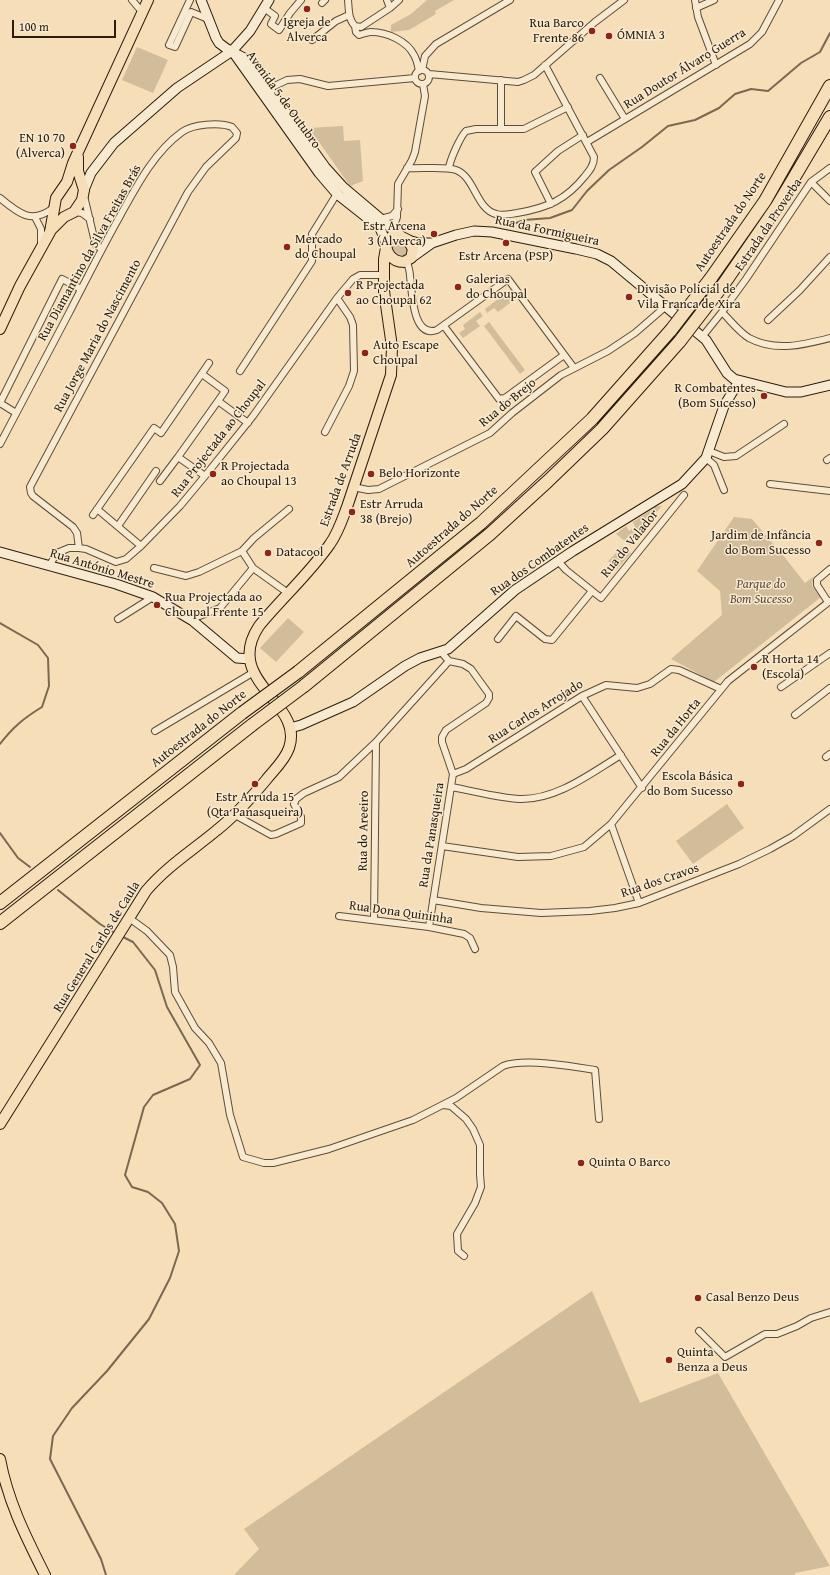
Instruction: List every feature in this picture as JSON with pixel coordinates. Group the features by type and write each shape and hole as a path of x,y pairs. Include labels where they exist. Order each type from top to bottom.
{"highway":[{"name":"Autoestrada do Norte","path":"0,903 242,713 298,672 481,524 592,419 671,330 711,278 764,201 830,86"},
{"path":"0,923 252,725 304,686 484,539 548,481 602,429 680,341 723,285 776,208 830,117"}],"main road":[{"path":"50,232 56,198 67,182 73,163 148,0"},
{"path":"0,329 20,286 50,232 64,218 74,212 80,204 83,189 78,171 78,155"},
{"path":"67,182 74,179 83,189"},
{"path":"54,210 60,217 64,218"},
{"path":"384,275 389,269 406,260 413,249 394,239 391,257 406,260"},
{"name":"Estrada de Arruda","path":"290,728 286,717 254,672 250,659 250,644 256,631 331,543 339,528 354,487 391,375 392,347 384,291 384,260 394,239"},
{"name":"Rua General Carlos de Caula","path":"0,1124 143,896 156,880 235,815 287,753 291,739 290,728"},
{"path":"0,1459 4,1478 14,1509 44,1574"}],"street":[{"path":"132,0 143,12"},
{"path":"190,0 169,45 175,47 191,12 208,19"},
{"name":"Avenida 5 de Outubro","path":"201,0 219,43 232,51 265,91 278,114 319,173 382,231 394,239"},
{"path":"102,249 96,245 95,242 83,189 91,173 114,143 177,88 220,57 232,51 250,31 270,0"},
{"path":"264,8 275,16 270,24 279,30 290,13 302,0"},
{"path":"348,0 351,23 355,26 361,27 390,8 399,0"},
{"path":"386,0 390,8"},
{"path":"415,78 416,73 421,70 425,56 436,44 510,0"},
{"path":"355,26 356,32 359,35 370,32 381,33 395,38 405,44 414,55 421,70 429,74 518,82 524,80 545,65 595,22 624,0"},
{"path":"695,0 696,8 716,65"},
{"path":"696,8 714,0"},
{"name":"Rua Doutor Álvaro Guerra","path":"587,142 742,50 762,32 779,0"},
{"path":"312,40 336,21 349,15"},
{"path":"407,168 449,168 458,170 466,177 484,206 494,214 503,215 535,210 566,196 574,189 592,167 594,157 545,65"},
{"path":"423,84 429,80 429,74"},
{"path":"265,91 287,80 300,79 328,86 415,78"},
{"path":"415,78 417,82 423,84"},
{"path":"600,78 625,120"},
{"path":"501,80 501,129"},
{"path":"394,239 398,209 397,188 399,181 414,156 423,113 425,91 423,84"},
{"path":"449,168 456,149 466,131 476,129 527,128 568,107"},
{"name":"Rua Diamantino da Silva Freitas Brás","path":"0,444 102,249 139,182 172,140 186,130 202,125 229,126 235,129 237,133"},
{"name":"Rua Jorge Maria do Nascimento","path":"79,548 75,530 33,496 30,487 188,192 206,167 234,140 237,133"},
{"path":"551,204 535,172 558,151 583,135"},
{"name":"Estrada da Proverba","path":"702,337 722,312 811,182 830,168"},
{"path":"811,182 830,201"},
{"path":"240,371 312,261 312,234 340,191"},
{"name":"Avenida 5 de Outubro","path":"340,191 380,219 394,239"},
{"path":"0,198 25,216 35,217 54,210"},
{"path":"380,219 392,216 398,209"},
{"path":"74,212 82,212 91,219"},
{"path":"35,217 41,229 41,248"},
{"name":"Rua da Formigueira","path":"406,260 432,243 466,232 482,231 597,254 611,261 710,344 726,372 739,381"},
{"name":"Rua da Formigueira","path":"394,239 418,243 432,243"},
{"path":"768,320 800,290 830,257"},
{"path":"406,260 414,309 424,328 429,331 435,331 444,326 508,279 574,368"},
{"name":"Rua Projectada ao Choupal","path":"49,566 57,553 61,551 79,548 92,551 116,562 126,559 141,546 180,506 248,423 352,279 357,276 384,275"},
{"path":"16,413 0,403 62,279 81,289"},
{"path":"325,432 349,386 354,371 352,321 337,298"},
{"name":"Rua do Brejo","path":"354,487 368,490 379,489 486,435 497,428 512,413 561,375 614,348 635,333 665,307"},
{"path":"722,312 749,338 774,345 801,345 830,338"},
{"path":"444,326 499,399 505,398 564,355"},
{"path":"92,515 154,428 161,433 209,363"},
{"path":"160,481 225,391 202,374"},
{"path":"739,381 792,392 830,385"},
{"name":"Rua dos Combatentes","path":"290,728 313,721 353,702 405,666 420,658 448,649 515,590 558,561 682,484 708,454 724,406 739,381"},
{"path":"218,401 248,423"},
{"path":"708,454 724,457 736,456 784,424"},
{"path":"708,454 724,490"},
{"path":"178,456 205,476"},
{"path":"118,526 156,471"},
{"path":"770,484 830,491"},
{"name":"Rua do Valador","path":"558,561 601,598 684,495"},
{"path":"97,509 141,546"},
{"path":"154,568 189,576 199,572 242,551 254,538 289,509"},
{"path":"242,551 253,568 288,593"},
{"name":"Rua António Mestre","path":"0,552 116,584 153,597 193,621 238,658 250,659"},
{"path":"193,621 197,617 220,608 253,568"},
{"path":"829,601 817,586 817,580 830,569"},
{"name":"Rua do Valador","path":"498,639 516,616 545,639 554,639 592,591"},
{"path":"118,619 153,597"},
{"name":"Rua da Horta","path":"442,846 518,857 551,856 584,847 611,824 728,681 829,601"},
{"name":"Rua da Panasqueira","path":"429,927 453,774 442,744 443,734 446,730 486,703 489,698 489,694 471,669 463,664 450,661 441,652"},
{"path":"781,687 830,653"},
{"path":"235,815 271,834 276,834 301,823 302,820 295,807 296,799 304,793 339,777 376,742 450,661"},
{"name":"Rua Carlos Arrojado","path":"453,774 466,769 582,696 606,685 637,688 650,684 671,669 680,670 721,689"},
{"path":"155,731 254,672"},
{"path":"795,715 830,688"},
{"path":"582,696 642,788"},
{"name":"Rua do Areeiro","path":"374,920 376,742"},
{"path":"451,787 496,796 522,799 546,795 571,785 621,755"},
{"name":"Rua dos Cravos","path":"433,900 481,908 542,913 590,911 615,908 639,902 739,864 793,836 830,809"},
{"path":"611,824 639,902"},
{"name":"Rua Dona Quininha","path":"339,916 429,927 468,935 475,949"},
{"path":"129,918 147,931 170,955 173,967 175,992 195,1028 209,1043 221,1062 230,1115 243,1157 264,1163 273,1163 329,1149 413,1120 456,1098 503,1066 511,1063 564,1064 594,1070 599,1119"},
{"path":"443,1104 452,1106 466,1119 473,1129 480,1145 481,1187 475,1203 457,1234 458,1251 464,1256"},
{"path":"699,1331 725,1357 766,1334 777,1334 797,1326 811,1318 830,1312"}],"green space":[{"path":"427,0 454,0 435,11 436,14 409,30 391,32 391,25 411,14"},
{"path":"137,47 168,60 153,93 122,80"},
{"path":"343,126 344,141 360,140 363,181 350,186 309,128"},
{"path":"399,240 408,247 408,254 401,259 391,250 391,243"},
{"path":"511,295 514,300 498,312 494,308 487,313 485,309 502,296 505,300"},
{"path":"480,312 483,316 476,321 480,326 463,338 459,333 465,329 463,325"},
{"path":"489,322 525,370 520,374 484,326"},
{"path":"657,506 662,506 630,545 616,534 626,526 629,531 635,527 633,522"},
{"name":"Parque do Bom Sucesso","path":"734,517 752,519 805,583 813,577 812,586 821,597 714,682 671,659 722,615 720,591 697,571"},
{"path":"623,546 631,553 617,569 608,561"},
{"path":"288,618 304,632 276,662 260,648"},
{"path":"727,804 744,828 693,864 676,841"},
{"path":"592,1291 640,1403 718,1373 830,1566 795,1573 795,1575 234,1575 259,1549 244,1529"}],"waterway":[{"path":"511,225 524,220 550,218 572,210 587,191 609,170 642,147 668,126 695,120 719,108 735,94 751,89 768,91 801,63 820,52 830,33"},
{"path":"0,623 38,645 48,658 49,686 42,707 19,723 0,744"},
{"path":"0,833 18,858 30,867"},
{"path":"58,890 100,924 115,933"},
{"path":"106,1575 101,1559 50,1459 53,1436 72,1408 107,1371 149,1319 170,1278 179,1251 175,1224 162,1203 148,1192 132,1187 125,1175 144,1107 153,1095 190,1079 200,1065 167,1007 155,970 133,942 121,936"}],"place":[{"name":"Igreja de Alverca","path":"307,9"},
{"name":"Rua Barco Frente 86","path":"592,31"},
{"name":"ÓMNIA 3","path":"609,36"},
{"name":"EN 10 70 (Alverca)","path":"73,146"},
{"name":"Estr Arcena 3 (Alverca)","path":"434,234"},
{"name":"Estr Arcena (PSP)","path":"506,243"},
{"name":"Mercado do Choupal","path":"287,247"},
{"name":"Galerias do Choupal","path":"458,287"},
{"name":"R Projectada ao Choupal 62","path":"348,293"},
{"name":"Divisão Policial de Vila Franca de Xira","path":"629,297"},
{"name":"Auto Escape Choupal","path":"365,353"},
{"name":"R Combatentes (Bom Sucesso)","path":"764,396"},
{"name":"R Projectada ao Choupal 13","path":"213,474"},
{"name":"Belo Horizonte","path":"371,474"},
{"name":"Estr Arruda 38 (Brejo)","path":"352,512"},
{"name":"Jardim de Infância do Bom Sucesso","path":"819,543"},
{"name":"Datacool","path":"268,553"},
{"name":"Rua Projectada ao Choupal Frente 15","path":"157,605"},
{"name":"R Horta 14 (Escola)","path":"754,667"},
{"name":"Estr Arruda 15 (Qta Panasqueira)","path":"255,784"},
{"name":"Escola Básica do Bom Sucesso","path":"741,784"},
{"name":"Quinta O Barco","path":"581,1163"},
{"name":"Casal Benzo Deus","path":"698,1298"},
{"name":"Quinta Benza a Deus","path":"669,1360"}]}
